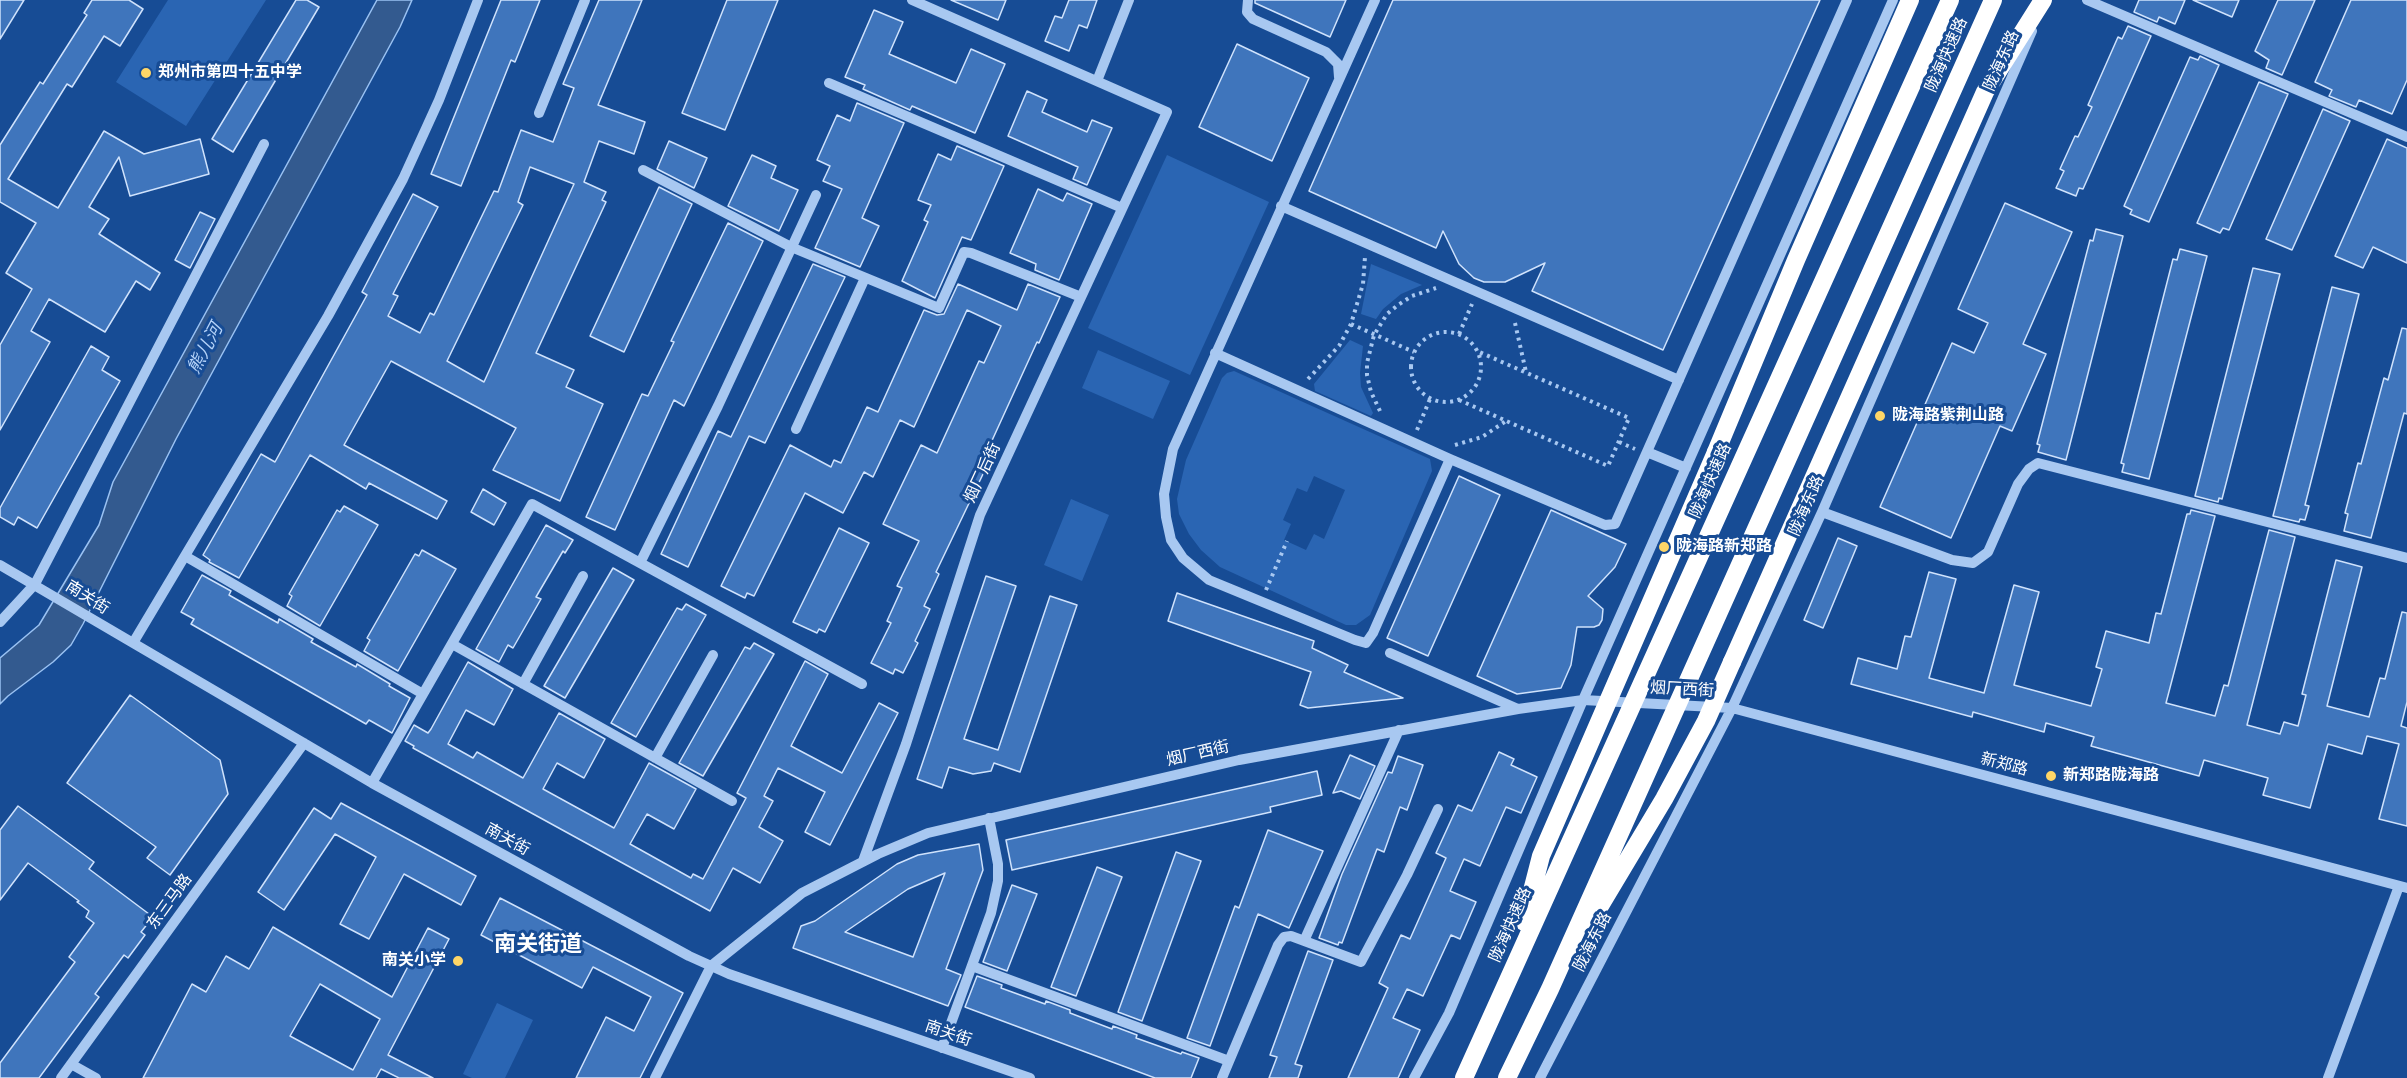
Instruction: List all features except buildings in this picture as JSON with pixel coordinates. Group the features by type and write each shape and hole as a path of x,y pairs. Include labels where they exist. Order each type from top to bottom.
{"highway":[{"path":"1512,971 1541,856 1910,0"},
{"name":"陇海快速路","path":"1464,1078 1950,0"},
{"name":"陇海快速路","path":"1507,1078 1550,989 1993,0"},
{"path":"1550,989 1664,799 1706,721 1985,92 2044,0"}],"street":[{"path":"133,643 328,316 403,179 439,100 478,0"},
{"path":"539,113 585,0"},
{"path":"912,0 1097,81 1129,0"},
{"path":"1248,0 1247,12 1253,19 1326,52 1338,64 1339,81"},
{"path":"1375,0 1173,449 1164,494 1171,540 1183,558 1209,580 1366,643 1373,633 1450,459"},
{"path":"1215,353 1450,459 1605,525 1615,524 1847,0"},
{"path":"1414,1078 1449,1013 1583,700 1893,0"},
{"name":"陇海东路","path":"1540,1078 1732,708 1821,512 2044,0"},
{"path":"2087,0 2407,137"},
{"name":"烟厂后街","path":"863,861 906,744 980,515 1167,112 1097,81"},
{"path":"829,83 1122,208"},
{"path":"0,622 35,584 264,144"},
{"path":"643,170 791,248 939,308 964,252 1081,297"},
{"path":"640,563 718,406 816,195"},
{"path":"1281,206 1679,380"},
{"path":"796,429 865,278"},
{"path":"1647,452 1686,468"},
{"path":"1821,512 1952,560 1973,563 1988,552 2018,484 2028,469 2038,463 2407,558"},
{"path":"372,783 532,504 862,684"},
{"path":"185,556 423,694"},
{"name":"南关街","path":"0,565 372,783 651,936 711,966 1029,1078"},
{"path":"523,684 583,576"},
{"path":"452,644 732,801"},
{"path":"1390,653 1518,709"},
{"path":"656,758 713,655"},
{"name":"烟厂西街","path":"711,966 801,893 863,861 928,833 1239,760 1518,709 1583,700 1732,708"},
{"name":"新郑路","path":"1732,708 2403,887"},
{"path":"1304,941 1399,730"},
{"name":"东三马路","path":"61,1078 304,743"},
{"path":"1222,1078 1278,945 1284,938 1291,936 1361,962 1438,809"},
{"path":"942,1048 991,913 998,881 998,864 989,819"},
{"path":"2328,1078 2403,887"},
{"path":"656,1078 711,966"},
{"path":"972,966 1228,1061"},
{"path":"71,1064 96,1078"}],"path":[{"path":"1296,390 1321,368 1351,324 1363,284 1365,243"},
{"path":"1392,433 1371,392 1367,375 1366,363 1374,334 1387,314 1412,296 1456,283"},
{"path":"1459,334 1478,292"},
{"path":"1510,306 1526,372"},
{"path":"1351,324 1414,352"},
{"path":"1441,332 1459,334 1469,340 1477,351 1481,370 1478,381 1472,391 1459,400 1442,403 1430,399 1417,389 1413,381 1410,363 1414,352 1423,339 1432,334 1441,332"},
{"path":"1459,400 1608,466 1629,418 1477,351"},
{"path":"1430,399 1416,444 1462,444 1482,437 1506,421"},
{"path":"1261,601 1287,541"}],"shaded area":[{"path":"168,0 266,0 186,126 116,82"},
{"path":"1167,155 1269,202 1190,375 1088,328"},
{"path":"1371,264 1422,285 1401,294 1383,309 1376,319 1361,314"},
{"path":"1350,340 1363,346 1361,387 1373,413 1371,416 1315,391 1314,384"},
{"path":"1098,350 1170,381 1153,419 1082,388"},
{"path":"1234,371 1430,459 1432,471 1370,615 1356,625 1346,625 1220,567 1201,550 1189,534 1179,514 1177,499 1186,460 1222,378","holes":["1314,476 1345,490 1324,539 1314,534 1306,550 1284,540 1291,524 1283,520 1297,488 1307,492"]},
{"path":"1071,499 1109,515 1082,581 1044,565"},
{"path":"497,1003 533,1020 505,1078 472,1078 463,1074"}],"water":[{"name":"熊儿河","path":"377,0 412,0 400,27 176,439 83,624 71,645 0,704 0,658 39,625 99,525 113,482"}],"place":[{"name":"郑州市第四十五中学","path":"146,73"},
{"name":"陇海路紫荆山路","path":"1880,416"},
{"name":"陇海路新郑路","path":"1664,547"},
{"name":"新郑路陇海路","path":"2051,776"},
{"name":"南关小学","path":"458,961"}],"district":[{"name":"南关街道","path":"538,945"}]}
